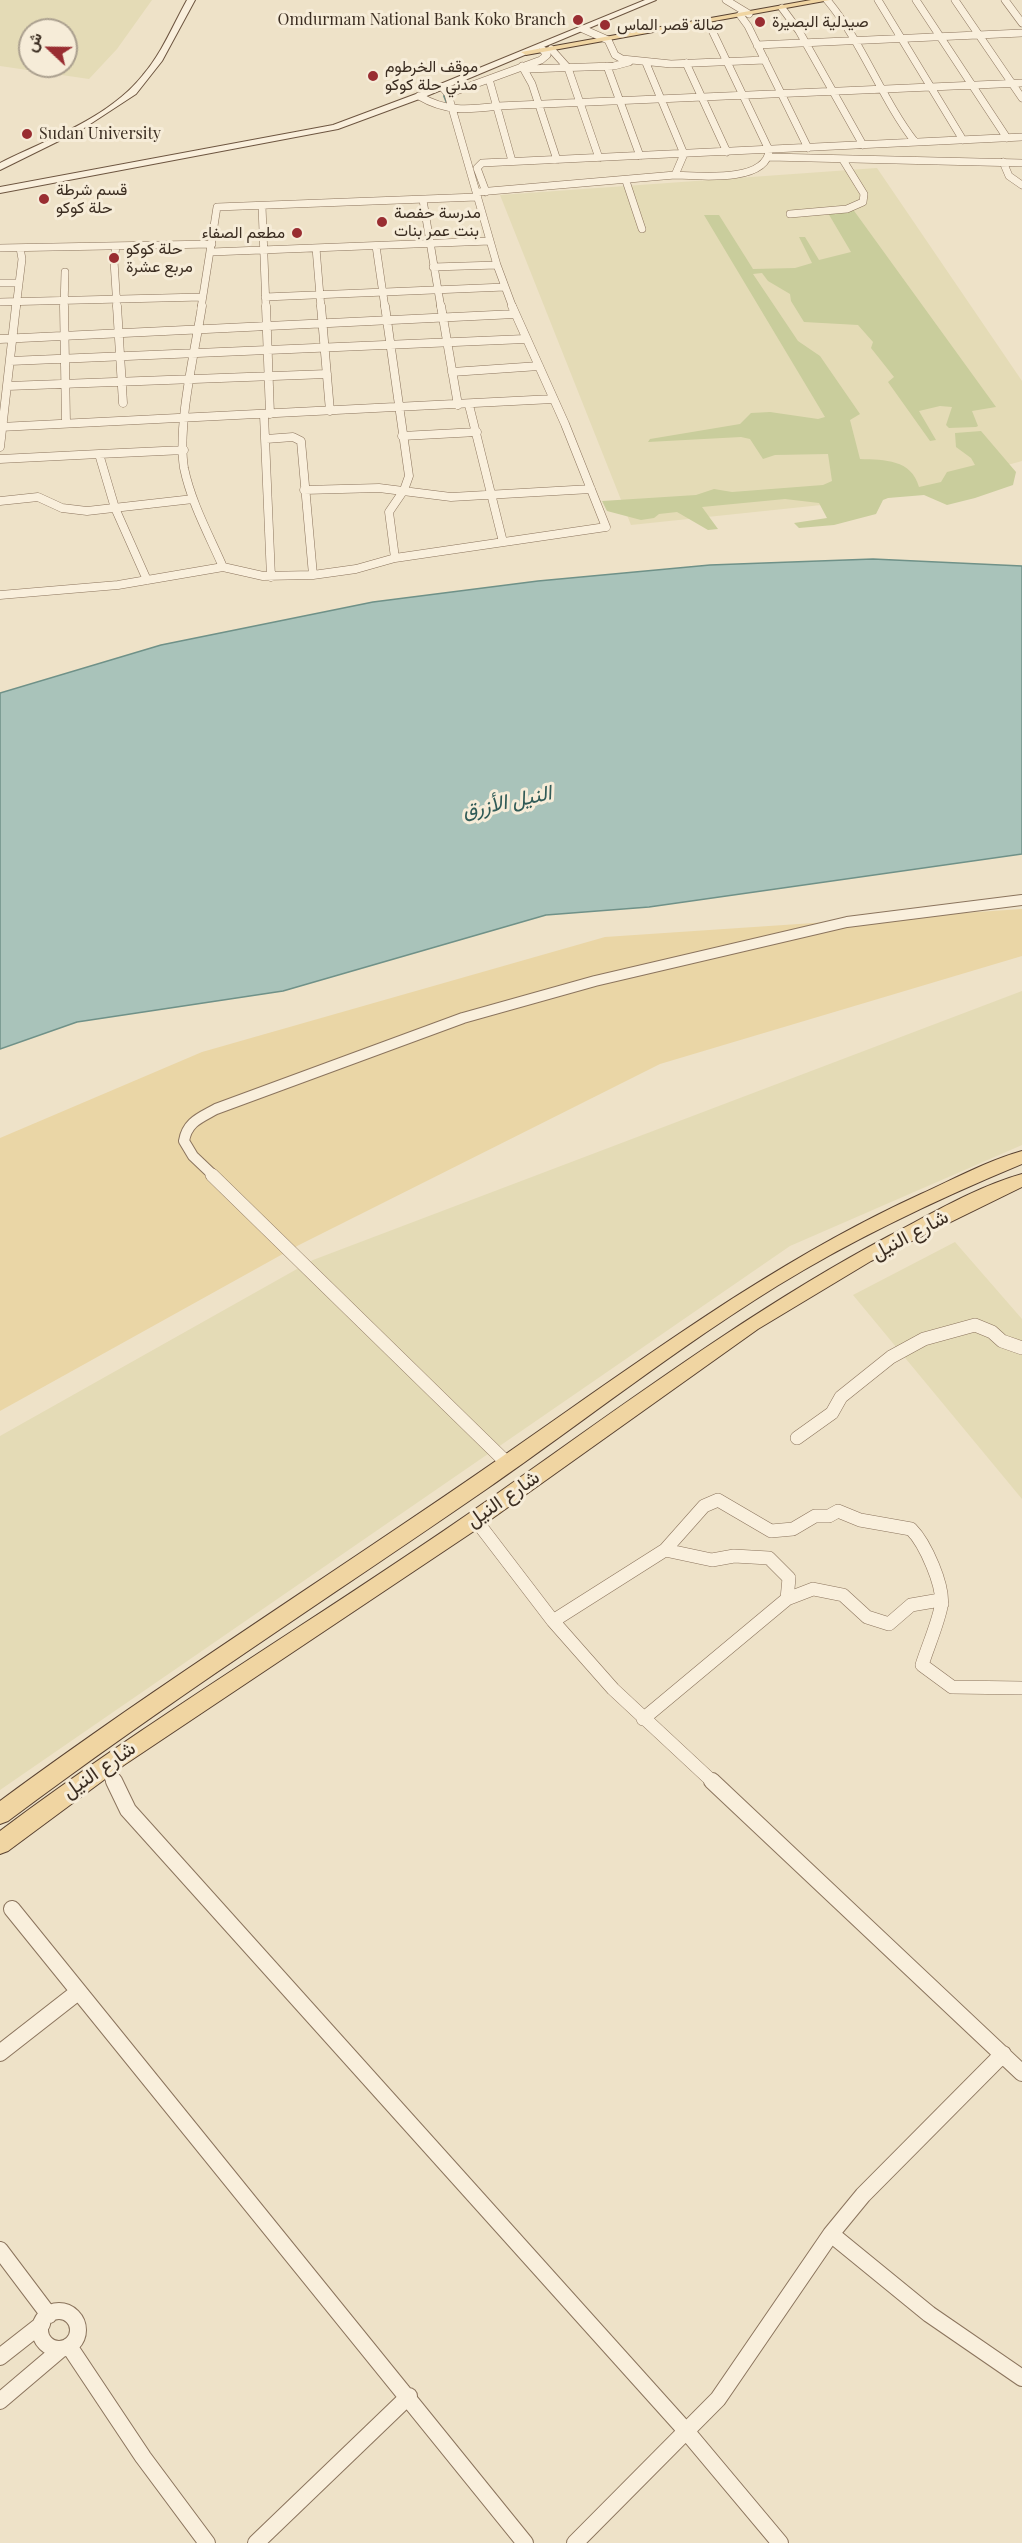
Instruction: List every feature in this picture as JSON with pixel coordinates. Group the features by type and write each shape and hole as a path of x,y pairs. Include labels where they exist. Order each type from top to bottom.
{"main road":[{"path":"0,167 66,133 130,94 153,67 191,0"},
{"path":"0,188 23,186 324,130 418,96 445,90 526,52 652,0"},
{"path":"526,52 609,40 827,0"},
{"name":"شارع النيل","path":"0,1814 152,1704 508,1464 738,1302 788,1272 936,1195 1022,1157"},
{"name":"شارع النيل","path":"0,1844 106,1766 475,1519 647,1396 765,1316 886,1247 1022,1180"}],"street":[{"path":"726,0 744,15 808,148"},
{"path":"827,0 854,41 880,89 915,142"},
{"path":"878,0 963,140"},
{"path":"916,0 1007,138"},
{"path":"955,0 1022,98"},
{"path":"1005,0 1022,22"},
{"path":"782,8 805,43 863,145"},
{"path":"223,567 185,477 184,450 184,418 217,207 423,200 675,175 708,177 752,171 764,166 769,153 708,22"},
{"path":"582,29 609,40 617,58 633,61 686,63 765,60"},
{"path":"757,45 1022,33"},
{"path":"0,595 55,592 223,567 270,577 313,575 356,569 395,558 606,527 505,287 445,90 489,80 523,67 544,58 547,50"},
{"path":"547,50 568,68 599,158"},
{"path":"523,67 607,66 633,61"},
{"path":"646,63 684,154 675,175"},
{"path":"686,63 727,152"},
{"path":"607,66 640,156"},
{"path":"523,67 557,160"},
{"path":"489,80 513,160"},
{"path":"418,96 441,110 453,111 538,104 1022,83"},
{"path":"769,153 808,148 1022,137"},
{"path":"486,192 477,165 513,160 727,152 769,153 843,160 908,159 1022,163"},
{"path":"790,214 847,209 863,202 864,194 843,160"},
{"path":"1003,162 1009,176 1022,185"},
{"path":"626,181 642,229"},
{"path":"423,200 458,405"},
{"path":"262,206 268,376 266,439 270,577"},
{"path":"0,248 116,246 262,251 490,241"},
{"path":"116,246 116,299 123,404"},
{"path":"376,246 388,346 409,476 404,490 389,512 395,558"},
{"path":"0,447 22,259 20,248"},
{"path":"315,248 330,411"},
{"path":"433,267 497,265"},
{"path":"65,272 63,359 66,423"},
{"path":"0,283 18,283"},
{"path":"265,297 505,287"},
{"path":"0,302 202,297"},
{"path":"0,339 63,334 266,327 515,314"},
{"path":"10,361 525,339"},
{"path":"452,372 539,366"},
{"path":"8,386 327,374"},
{"path":"1,427 553,399"},
{"path":"469,405 503,542"},
{"path":"402,436 477,432"},
{"path":"266,439 293,437 301,441 313,575"},
{"path":"0,459 184,450"},
{"path":"99,454 115,508 147,580"},
{"path":"304,490 368,488 404,490 451,497 591,489"},
{"path":"0,501 38,496 69,509 115,508 193,499"},
{"path":"508,1464 193,1156 184,1141 186,1130 194,1121 216,1109 270,1088 443,1025 595,981 847,922 1022,900"},
{"path":"797,1438 832,1413 841,1397 883,1364 924,1339 975,1325 992,1332 1002,1341 1022,1348"},
{"path":"553,1622 665,1550 704,1506 718,1500 771,1531 793,1529 815,1516 829,1516 838,1511 860,1520 911,1529 917,1535 936,1573 942,1604 922,1665 952,1687 1022,1688"},
{"path":"475,1519 553,1622 613,1689 850,1909 1022,2073"},
{"path":"665,1550 712,1560 734,1556 769,1557 789,1578 787,1599"},
{"path":"643,1719 787,1599 813,1589 843,1595 867,1617 889,1624 911,1605 940,1600 942,1604"},
{"path":"106,1766 128,1810 687,2432 780,2543"},
{"path":"12,1909 525,2543"},
{"path":"0,2053 78,1992"},
{"path":"575,2543 718,2399 831,2234 863,2195 1003,2054"},
{"path":"831,2234 929,2314 1022,2378"},
{"path":"0,2250 45,2319"},
{"path":"0,2356 58,2311 68,2312 75,2318 78,2327 76,2337 0,2401"},
{"path":"45,2319 40,2334 43,2343 50,2349 64,2348"},
{"path":"64,2348 207,2543"},
{"path":"256,2543 409,2397"}],"shaded area":[{"path":"0,0 152,0 117,49 89,79 78,77 78,18 18,18 18,69 0,66"},
{"path":"877,168 1022,381 1022,461 888,498 631,525 500,195"},
{"path":"1022,991 1022,1145 790,1246 0,1790 0,1436 313,1260"},
{"path":"955,1242 1022,1319 1022,1499 853,1295"}],"green space":[{"path":"852,208 996,407 972,411 978,426 976,427 949,428 946,425 952,407 940,406 919,411 936,440 930,441 888,382 894,377 871,348 873,342 858,325 804,322 791,301 790,294 768,281 762,273 753,274 798,341 820,356 860,414 850,420 860,459 888,461 903,466 910,471 919,487 941,482 947,472 975,465 971,458 956,447 955,433 981,431 1016,472 1013,485 947,505 924,495 888,498 883,500 876,514 834,525 799,528 794,523 827,518 819,503 785,499 702,507 718,529 708,530 677,512 659,514 654,518 641,520 607,511 602,501 696,495 714,489 732,492 823,485 832,481 828,454 775,455 763,459 750,439 741,437 648,442 650,439 740,424 751,413 770,412 818,419 825,417 704,215 719,215 753,269 795,268 812,263 799,237 805,237 819,260 851,252 828,213"}],"sand":[{"path":"1022,909 1022,956 660,1064 299,1245 0,1411 0,1138 202,1052 605,937"}],"water":[{"name":"النيل الأزرق","path":"873,559 1022,566 1022,854 649,907 546,915 283,991 77,1022 0,1049 0,693 161,645 373,602 538,581 710,565"}],"waterway":[{"path":"446,93 444,96 448,106"}],"place":[{"name":"Omdurmam National Bank Koko Branch","path":"578,20"},
{"name":"صيدلية البصيرة","path":"760,22"},
{"name":"صالة قصر الماس","path":"605,25"},
{"name":"موقف الخرطوم مدني حلة كوكو","path":"373,76"},
{"name":"Sudan University","path":"27,134"},
{"name":"قسم شرطة حلة كوكو","path":"44,199"},
{"name":"مدرسة حفصة بنت عمر بنات","path":"382,222"},
{"name":"مطعم الصفاء","path":"297,233"},
{"name":"حلة كوكو مربع عشرة","path":"114,258"}]}
